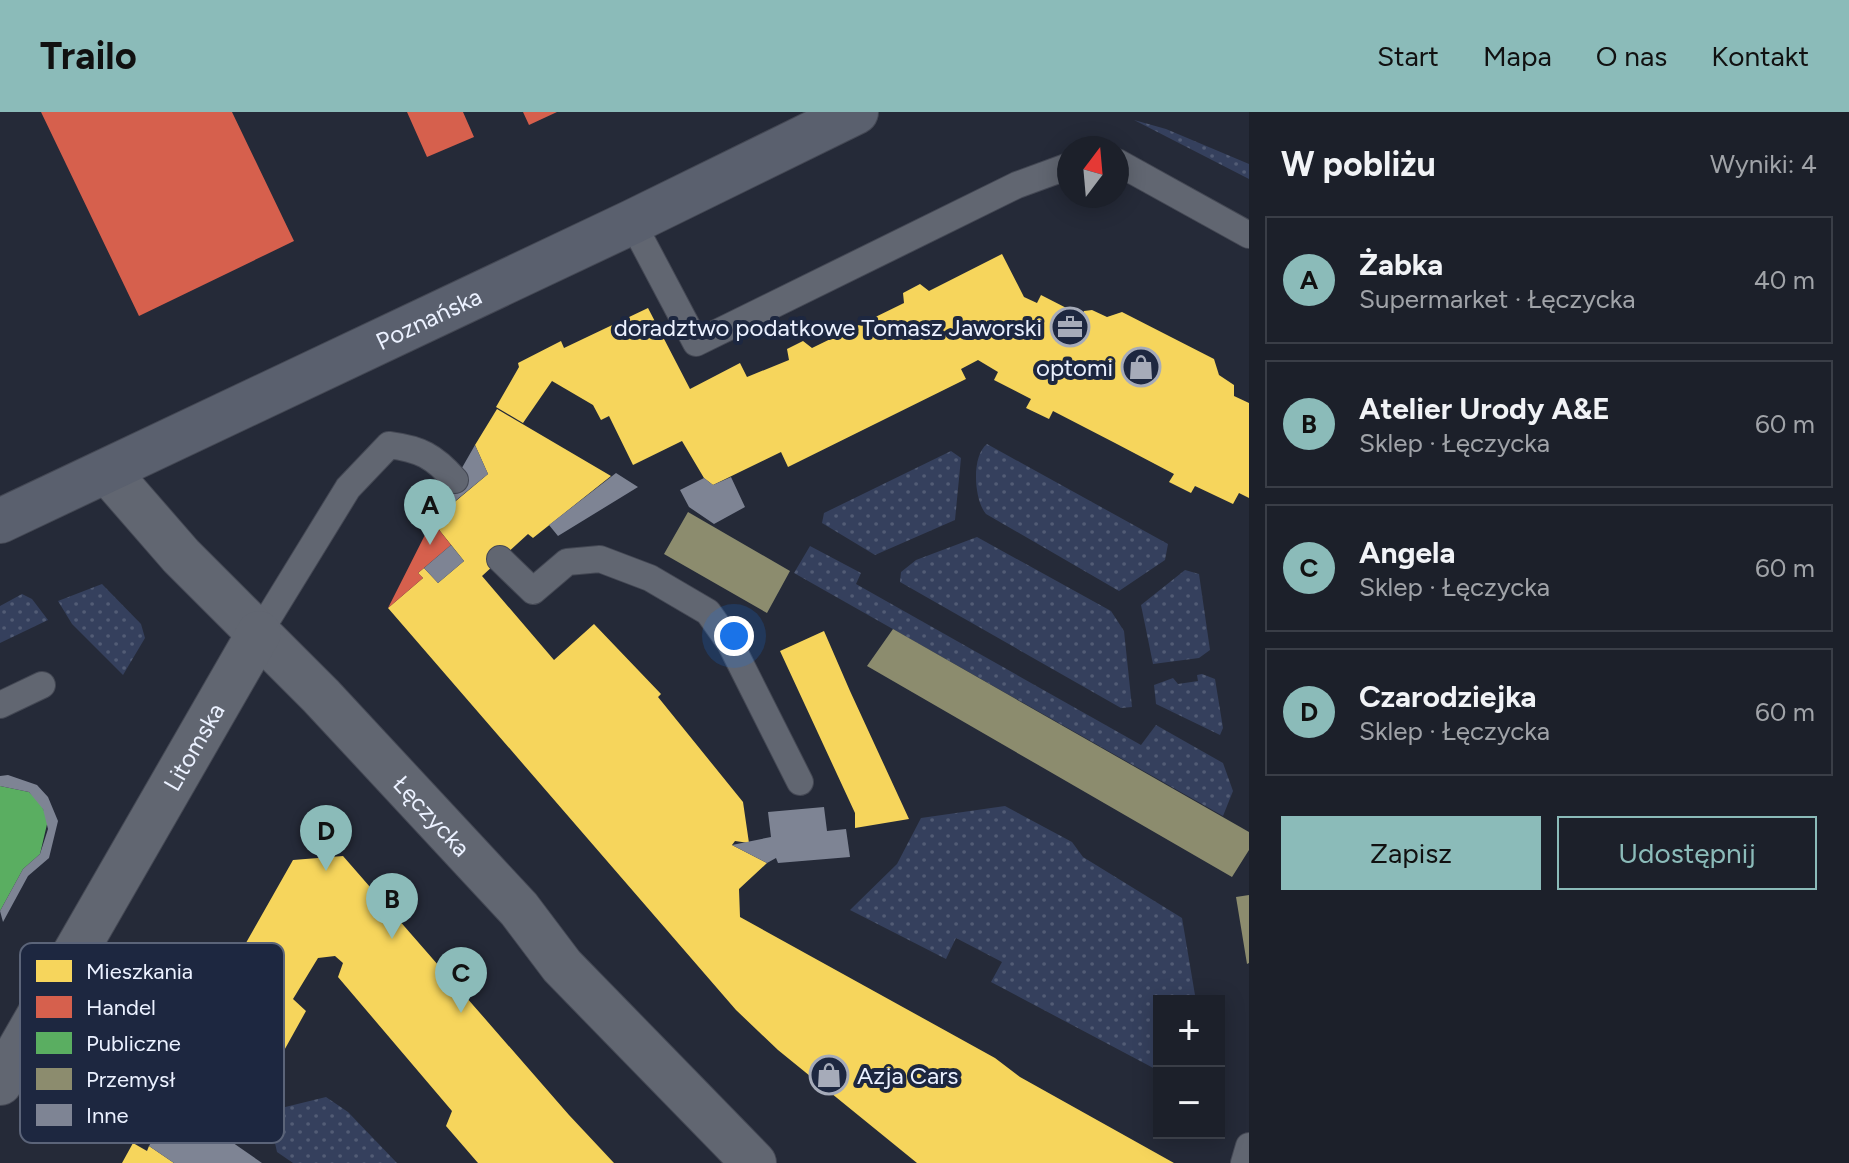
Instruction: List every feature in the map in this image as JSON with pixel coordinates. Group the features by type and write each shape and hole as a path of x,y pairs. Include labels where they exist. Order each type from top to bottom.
{"street":[{"name":"Poznańska","path":"0,521 632,222 856,112"},
{"name":"Łęczycka","path":"107,471 181,556 259,633 519,909 562,966 754,1163"},
{"name":"Litomska","path":"81,943 259,633"},
{"name":"Litomska","path":"0,1083 20,1048"}],"lane":[{"path":"1129,169 1249,235"},
{"path":"632,222 696,343 1017,185 1057,170"},
{"name":"Litomska","path":"259,633 348,488 389,445 415,448 435,458 455,480"},
{"path":"500,559 533,591 567,562 600,559 650,578 708,612 730,643 800,782"},
{"path":"0,705 42,685"},
{"path":"1244,1163 1249,1146"}],"shaded area":[{"path":"1134,120 1166,129 1249,164 1249,179"},
{"path":"987,444 1168,544 1165,560 1119,591 986,514 979,499 976,468"},
{"path":"951,451 961,458 955,520 875,555 822,523 824,513"},
{"path":"977,537 1111,611 1124,631 1132,707 1121,708 900,582 901,572 916,560"},
{"path":"810,546 861,573 856,584 1141,745 1156,725 1223,763 1233,791 1223,816 794,573"},
{"path":"1185,570 1199,574 1210,650 1199,658 1153,664 1141,605"},
{"path":"102,584 141,624 145,638 123,675 72,624 58,601"},
{"path":"22,594 32,599 48,620 0,643 0,606"},
{"path":"1197,675 1215,679 1223,728 1220,735 1156,704 1154,685 1173,678 1178,684 1198,681"},
{"path":"1005,806 1072,842 1083,857 1182,918 1195,995 1153,995 1153,1068 991,982 1002,962 956,938 946,959 850,910 897,864 921,818"},
{"path":"326,1097 348,1112 397,1163 293,1163 277,1152 275,1143 284,1143 284,1107"}],"building: Mieszkania":[{"path":"1002,254 1024,297 1037,303 1041,295 1082,316 1084,311 1092,310 1107,317 1122,312 1214,359 1219,375 1234,385 1234,396 1249,403 1249,498 1239,493 1233,504 1195,486 1191,493 1169,482 1174,474 1115,443 1053,411 1049,419 1026,408 1031,399 994,380 998,372 978,360 961,369 966,379 788,467 781,452 713,485 704,478 682,441 633,465 609,416 601,420 593,405 552,381 523,423 496,407 519,367 518,363 561,341 564,348 648,308 690,389 740,363 747,377 789,360 787,349 803,341 812,348 904,303 903,293 920,284 929,291"},
{"path":"497,409 611,476 533,538 528,534 482,576 554,660 594,624 661,694 658,697 743,802 749,843 735,841 732,845 767,863 739,889 740,917 995,1058 1020,1077 1174,1163 917,1163 778,1050 736,1010 388,608 423,578 418,573 424,568 438,583 464,561 432,521 488,474 475,445"},
{"path":"824,631 909,819 855,828 855,813 780,651"},
{"path":"343,856 614,1163 478,1163 446,1126 452,1111 338,977 343,963 335,956 318,958 293,999 306,1011 284,1051 284,943 246,943 293,860"},
{"path":"133,1143 147,1151 149,1146 174,1163 122,1163"}],"building: Handel":[{"path":"41,112 232,112 294,241 139,316"},
{"path":"407,112 463,112 474,137 427,157"},
{"path":"523,112 557,112 529,125"},
{"path":"432,521 451,545 418,573 423,578 388,608"}],"building: Publiczne":[{"path":"0,786 29,792 40,802 48,820 40,854 23,869 0,911"}],"building: Przemysł":[{"path":"688,512 790,571 767,613 664,554"},
{"path":"893,629 1249,832 1249,850 1232,877 867,666"},
{"path":"1249,895 1249,963 1247,964 1236,897"}],"building: Inne":[{"path":"475,445 488,474 432,520 455,480"},
{"path":"616,473 638,487 558,536 549,525"},
{"path":"731,477 745,507 714,524 689,507 680,490 704,478 713,485"},
{"path":"451,545 464,561 438,583 424,568"},
{"path":"8,775 37,785 48,797 58,821 49,858 28,876 3,922 0,911 23,869 40,854 48,829 43,809 29,792 0,786 0,776"},
{"path":"824,807 827,831 846,829 850,857 778,863 776,858 767,863 732,845 771,837 768,812"},
{"path":"151,1143 233,1143 262,1163 174,1163 149,1146"}],"place":[{"name":"doradztwo podatkowe Tomasz Jaworski","path":"1070,327"},
{"name":"optomi","path":"1141,367"},
{"name":"Żabka","path":"430,545"},
{"name":"Czarodziejka","path":"326,871"},
{"name":"Atelier Urody A&E","path":"392,939"},
{"name":"Angela","path":"461,1013"},
{"name":"Azja Cars","path":"829,1075"}]}
